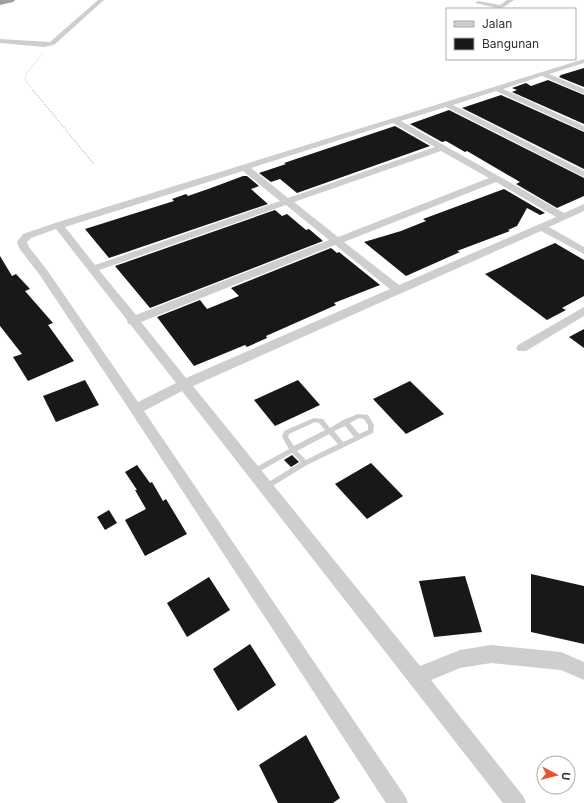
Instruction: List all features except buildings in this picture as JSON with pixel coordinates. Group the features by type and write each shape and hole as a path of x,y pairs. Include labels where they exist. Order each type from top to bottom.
{"highway":[{"path":"0,2 10,0"}],"street":[{"path":"0,42 44,45 52,44 101,0"},
{"path":"481,0 478,3 501,8 511,0"},
{"path":"0,48 9,42"},
{"path":"398,803 136,409 43,272 24,248 22,242 27,236 58,225 584,61"},
{"path":"542,74 584,92"},
{"path":"496,88 584,129"},
{"path":"446,104 584,174"},
{"path":"393,120 562,216"},
{"path":"92,269 441,148"},
{"path":"244,167 398,290"},
{"path":"132,321 495,179"},
{"path":"136,409 185,384 542,227 562,216 584,207"},
{"path":"58,225 132,321 185,384 418,676 516,803"},
{"path":"542,227 584,252"},
{"path":"522,348 584,311"},
{"path":"418,676 460,659 491,654 561,661 584,671"}],"lane":[{"path":"254,472 345,422 358,416 366,417 371,425 371,431 306,462 266,487"},
{"path":"306,462 293,450 285,437 286,433 314,420 320,421 330,430 342,445"},
{"path":"345,422 358,437"}],"path":[{"path":"52,44 26,74 25,80 93,163"}]}
